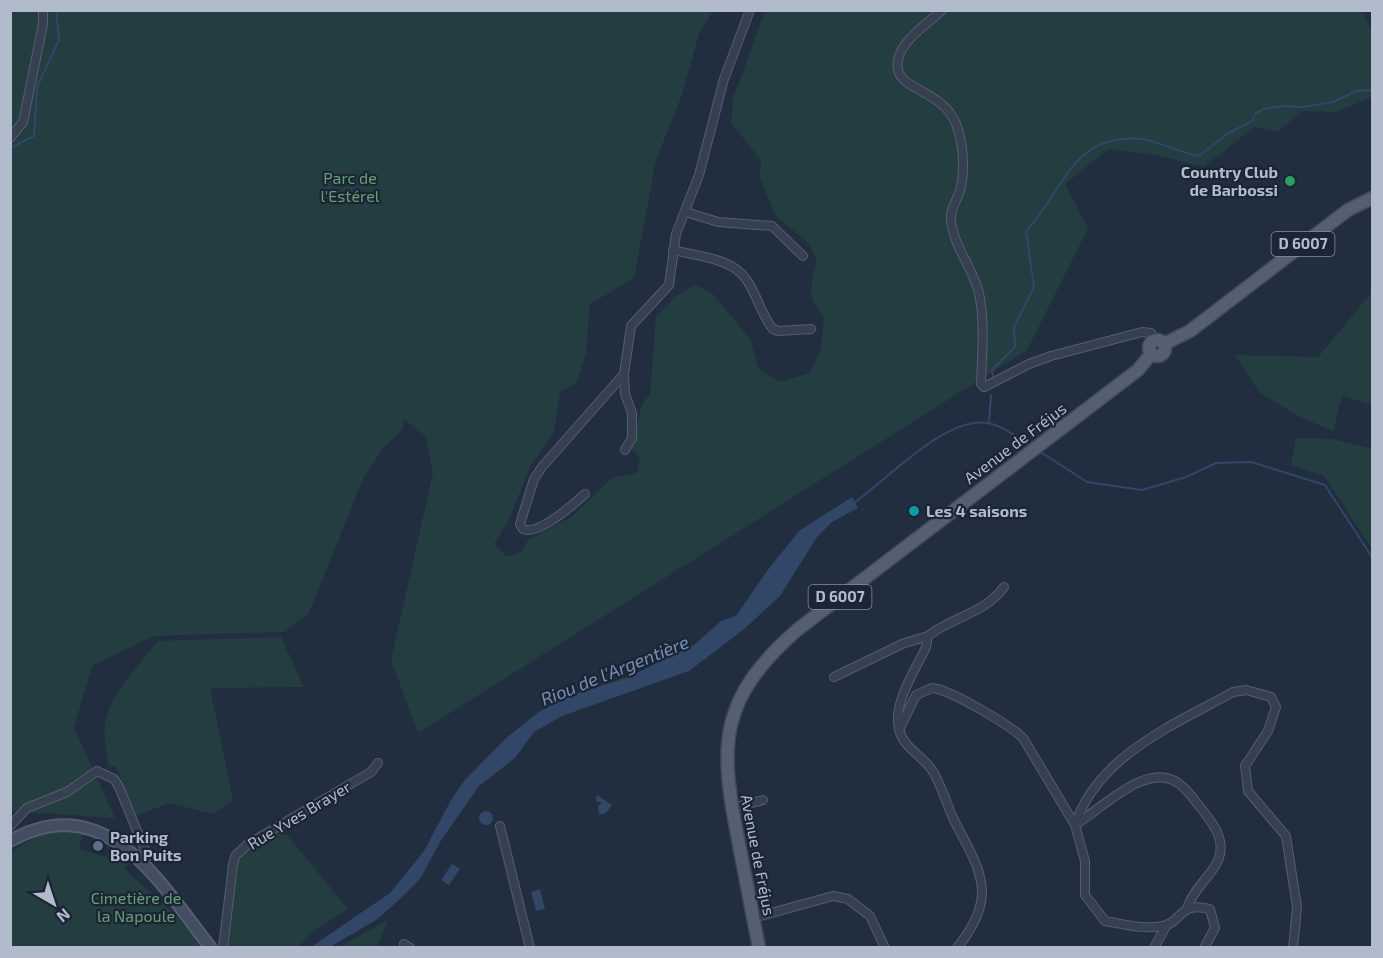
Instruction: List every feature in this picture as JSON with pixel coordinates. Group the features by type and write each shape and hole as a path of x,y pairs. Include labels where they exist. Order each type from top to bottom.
{"main road":[{"name":"D 6007","path":"1159,342 1190,331 1348,210 1372,197"},
{"name":"Avenue de Fréjus","path":"756,947 753,918 732,808 726,758 729,730 743,692 760,665 797,630 1138,370 1151,354 1148,348 1159,342"},
{"path":"10,841 34,830 59,826 81,827 112,837 144,864 211,948"}],"street":[{"path":"10,138 23,122 43,24 43,10"},
{"path":"626,450 632,438 632,413 625,394 624,374 631,326 669,285 676,234 699,175 724,79 750,10"},
{"path":"942,10 906,44 901,51 898,71 903,80 912,87 932,94 945,105 956,122 963,172 961,188 950,218 957,242 979,295 981,384 984,387 1029,364 1051,356 1142,332 1151,333 1159,342"},
{"path":"686,212 718,222 772,226 803,256"},
{"path":"673,250 727,264 738,270 746,278 773,329 778,332 811,329"},
{"path":"585,494 555,518 532,530 523,529 520,524 534,479 542,467 624,374"},
{"path":"834,677 972,614 996,597 1004,587"},
{"path":"928,636 926,647 898,712 899,730 911,751 926,762 933,772 978,867 982,901 976,921 957,948"},
{"path":"899,730 911,702 924,690 938,688 1013,728 1023,738 1075,825 1085,861 1085,895 1106,921 1141,927 1166,926"},
{"path":"1075,825 1080,811 1115,763 1140,745 1233,692 1253,691 1271,697 1276,707 1268,731 1245,766 1248,790 1286,836 1297,907 1293,948"},
{"name":"Rue Yves Brayer","path":"223,948 235,856 248,839 363,777 378,763"},
{"path":"10,826 27,808 67,792 91,774 104,773 114,779 119,787 147,855 144,864"},
{"path":"1075,825 1135,783 1150,777 1168,777 1182,786 1218,829 1220,845 1219,859 1191,895 1187,908"},
{"path":"732,808 763,800"},
{"path":"500,826 530,948"},
{"path":"753,918 833,896 848,899 870,916 885,948"},
{"path":"1154,948 1166,926 1187,908 1199,906 1210,909 1214,918 1215,928 1204,948"}],"green space":[{"name":"Parc de l'Estérel","path":"10,11 713,11 700,31 680,100 656,160 634,278 590,304 586,353 577,382 560,392 554,432 530,467 509,520 494,544 507,557 522,552 528,540 571,517 612,478 637,473 640,458 632,450 642,404 650,394 656,315 677,295 695,285 713,294 750,339 758,368 779,382 810,373 821,349 824,317 814,303 811,290 817,259 808,243 775,215 760,177 761,160 731,123 733,99 765,11 1362,11 1372,31 1372,97 1336,112 1302,111 1277,132 1254,127 1204,167 1155,155 1108,149 1065,184 1088,228 1027,350 418,733 391,660 433,473 426,437 404,419 403,429 384,447 363,479 309,613 284,632 154,636 92,666 74,728 115,818 11,811"},
{"path":"1372,292 1372,405 1342,396 1333,431 1298,416 1259,392 1235,355 1318,357"},
{"path":"1296,438 1332,439 1372,449 1372,549 1324,476 1291,465"},
{"path":"281,637 304,687 210,688 233,800 213,814 169,803 133,817 118,770 115,766 109,767 105,728 107,715 115,696 158,641"},
{"path":"282,829 348,909 315,930 297,947 225,948 237,857 252,845"},
{"name":"Cimetière de la Napoule","path":"84,830 79,849 128,864 124,869 176,915 201,947 11,948 11,852 42,833"},
{"path":"388,920 377,947 339,947"}],"water":[{"path":"852,497 858,508 832,522 817,537 780,596 743,630 689,671 562,716 534,732 515,758 479,786 440,842 420,879 399,900 376,920 330,947 311,947 390,893 424,851 451,800 464,781 506,738 539,712 569,696 626,678 694,645 721,621 736,616 767,571 799,531"},
{"path":"597,795 612,805 606,813 599,815 598,806 602,803 596,801"},
{"path":"483,811 489,811 493,818 489,825 483,825 479,821 479,815"},
{"path":"452,864 460,869 449,885 441,880"},
{"path":"540,889 545,909 536,911 531,892"}],"waterway":[{"path":"10,148 34,136 37,87 59,40 56,10"},
{"path":"993,376 992,370 1015,347 1014,327 1034,287 1026,231 1084,155 1099,145 1118,140 1142,139 1199,156 1227,134 1252,121 1256,113 1264,109 1282,106 1302,107 1333,102 1356,91 1372,90"},
{"path":"989,422 991,395"},
{"name":"Riou de l'Argentière","path":"855,502 918,451 954,429 971,423 998,426 1032,447"},
{"name":"Riou de l'Argentière","path":"1039,451 1087,482 1142,490 1186,477 1216,463 1251,462 1325,485 1372,557"}],"place":[{"name":"Country Club de Barbossi","path":"1290,181"},
{"name":"Les 4 saisons","path":"914,511"},
{"name":"Parking Bon Puits","path":"98,846"}]}
